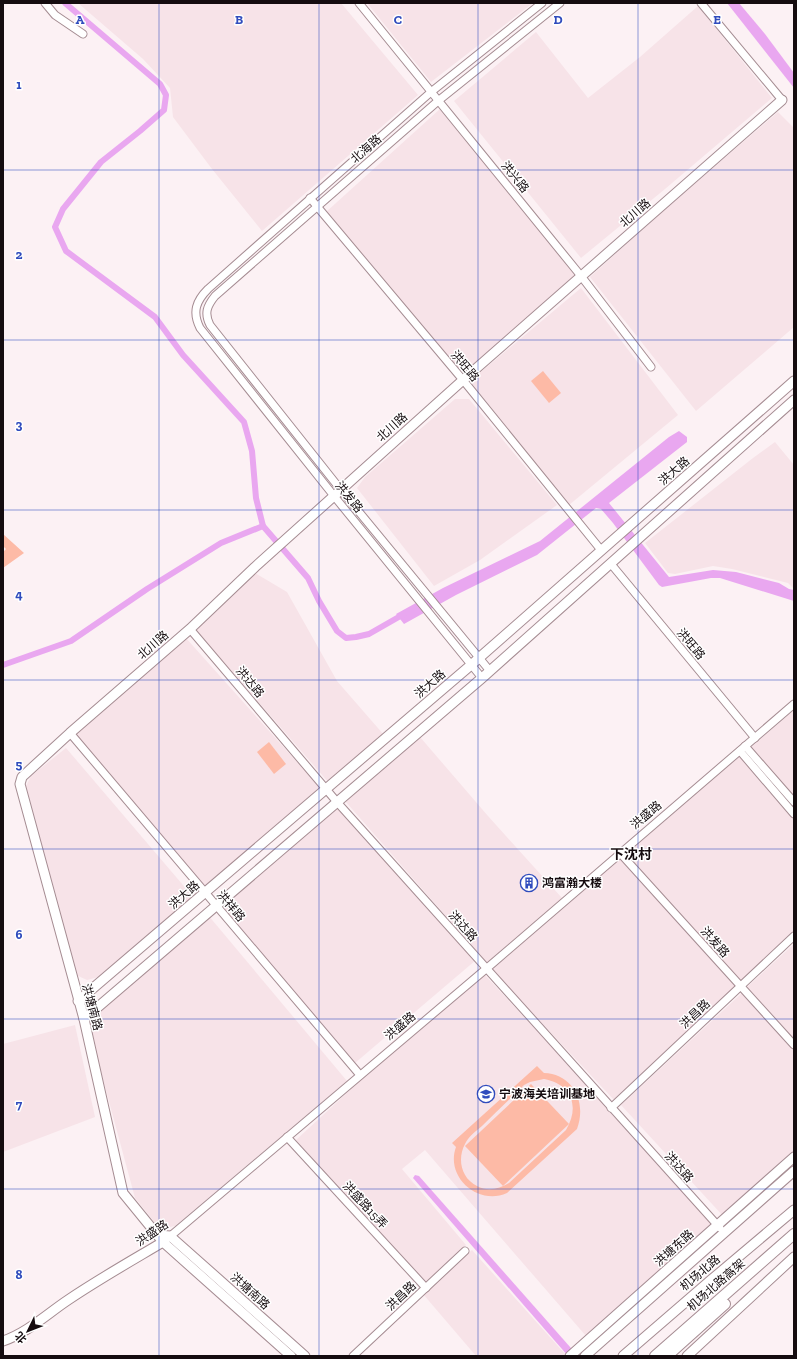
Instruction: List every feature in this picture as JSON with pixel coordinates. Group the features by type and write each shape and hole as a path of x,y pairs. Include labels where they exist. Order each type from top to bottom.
{"highway":[{"name":"机场北路高架","path":"655,1356 794,1234"},
{"name":"机场北路高架","path":"667,1356 794,1241"}],"main road":[{"name":"北川路","path":"22,777 70,733 190,629 255,567 462,380 782,100"},
{"name":"洪大路","path":"78,1001 471,665 794,381"},
{"path":"84,1019 482,678 794,400"},
{"name":"洪塘南路","path":"22,777 20,784 21,789 84,1019 122,1193 158,1235 167,1239 305,1356"},
{"name":"洪塘东路","path":"570,1356 794,1157"},
{"name":"洪塘东路","path":"586,1355 794,1171"},
{"name":"机场北路","path":"623,1356 794,1210"},
{"name":"洪塘南路","path":"167,1239 292,1356"},
{"name":"洪盛路","path":"3,1341 12,1338 30,1327 68,1300 167,1239"},
{"path":"687,1356 794,1258"}],"street":[{"path":"45,3 55,15 83,34"},
{"name":"洪兴路","path":"358,3 581,276 651,367"},
{"name":"北海路","path":"200,328 195,315 198,301 202,295 431,92 542,3"},
{"name":"北海路","path":"210,325 206,310 209,303 215,296 438,101 560,3"},
{"path":"701,3 782,100"},
{"name":"洪旺路","path":"310,198 601,550"},
{"name":"洪发路","path":"210,325 337,493 482,678"},
{"name":"洪发路","path":"200,328 337,493 490,671"},
{"name":"洪旺路","path":"611,564 755,738"},
{"name":"洪达路","path":"190,629 337,802 724,1233"},
{"name":"洪盛路","path":"167,1239 794,704"},
{"name":"洪祥路","path":"70,733 360,1075"},
{"path":"743,748 794,802"},
{"path":"743,748 794,814"},
{"name":"洪发路","path":"620,853 794,1045"},
{"name":"洪昌路","path":"611,1108 794,936"},
{"name":"洪盛路15弄","path":"287,1137 426,1288"},
{"name":"洪昌路","path":"353,1356 465,1251"}],"shaded area":[{"path":"78,3 341,3 418,95 262,231 212,169 173,117 170,88 143,59"},
{"path":"367,3 533,3 431,82"},
{"path":"727,3 739,3 765,34 794,73 794,88"},
{"path":"698,6 772,98 581,258 454,101 536,32 588,98 640,57"},
{"path":"440,109 576,274 464,375 326,212"},
{"path":"778,112 794,128 794,327 696,411 590,277 655,218"},
{"path":"581,288 678,415 569,505 470,381"},
{"path":"543,371 561,393 549,403 531,381"},
{"path":"455,399 469,399 557,505 480,560 434,586 357,488 365,477"},
{"path":"679,431 687,437 687,442 609,503 669,577 713,570 736,572 779,583 789,589 794,590 794,601 720,578 711,578 662,587 613,523 601,509 596,508 537,555 456,595 404,624 396,614 443,588 540,541 669,437"},
{"path":"775,442 794,465 794,589 788,583 732,569 713,566 675,574 668,573 645,543"},
{"path":"3,534 24,553 3,568 3,552 6,549 3,546"},
{"path":"255,573 287,592 337,681 384,735 329,783 195,629"},
{"path":"185,637 321,789 205,887 74,734"},
{"path":"794,710 794,799 750,748"},
{"path":"420,737 488,816 562,898 487,963 345,801"},
{"path":"269,742 286,764 274,774 257,752"},
{"path":"66,748 194,898 102,976 87,980 74,974 57,901 26,786 31,776"},
{"path":"742,754 794,816 794,933 741,983 625,855"},
{"path":"336,805 476,960 355,1063 220,905"},
{"path":"620,858 737,987 615,1101 491,969"},
{"path":"208,915 347,1081 175,1226 160,1229 135,1198 87,1020"},
{"path":"794,944 794,1040 746,988"},
{"path":"484,974 611,1110 713,1224 586,1336 425,1150 402,1169 466,1245 425,1283 356,1209 296,1140 363,1078"},
{"path":"743,992 794,1051 794,1155 724,1217 621,1105"},
{"path":"75,1025 95,1117 3,1152 3,1044"},
{"path":"537,1066 544,1073 563,1078 570,1084 579,1100 580,1119 577,1129 507,1193 496,1196 485,1196 466,1186 455,1169 454,1158 456,1147 452,1143","holes":["544,1079 554,1082 567,1091 573,1105 570,1121 566,1130 509,1183 501,1187 489,1189 481,1188 472,1183 464,1173 461,1162 461,1156 465,1144 472,1134 524,1085"]},
{"path":"531,1084 569,1124 503,1186 465,1146"},
{"path":"415,1175 419,1176 578,1356 568,1356 413,1178"},
{"path":"472,1250 566,1355 565,1356 476,1356 423,1294"}],"waterway":[{"path":"65,3 160,84 166,95 164,110 101,162 63,209 55,227 66,251 155,317 183,355 244,422 252,451 256,498 263,526 308,578 319,601 337,631 346,638 369,634 404,614"},
{"path":"3,665 71,641 147,589 221,543 263,526"}],"place":[{"name":"鸿富瀚大楼","path":"529,883"},
{"name":"宁波海关培训基地","path":"486,1094"}],"district":[{"name":"下沈村","path":"631,854"}]}
